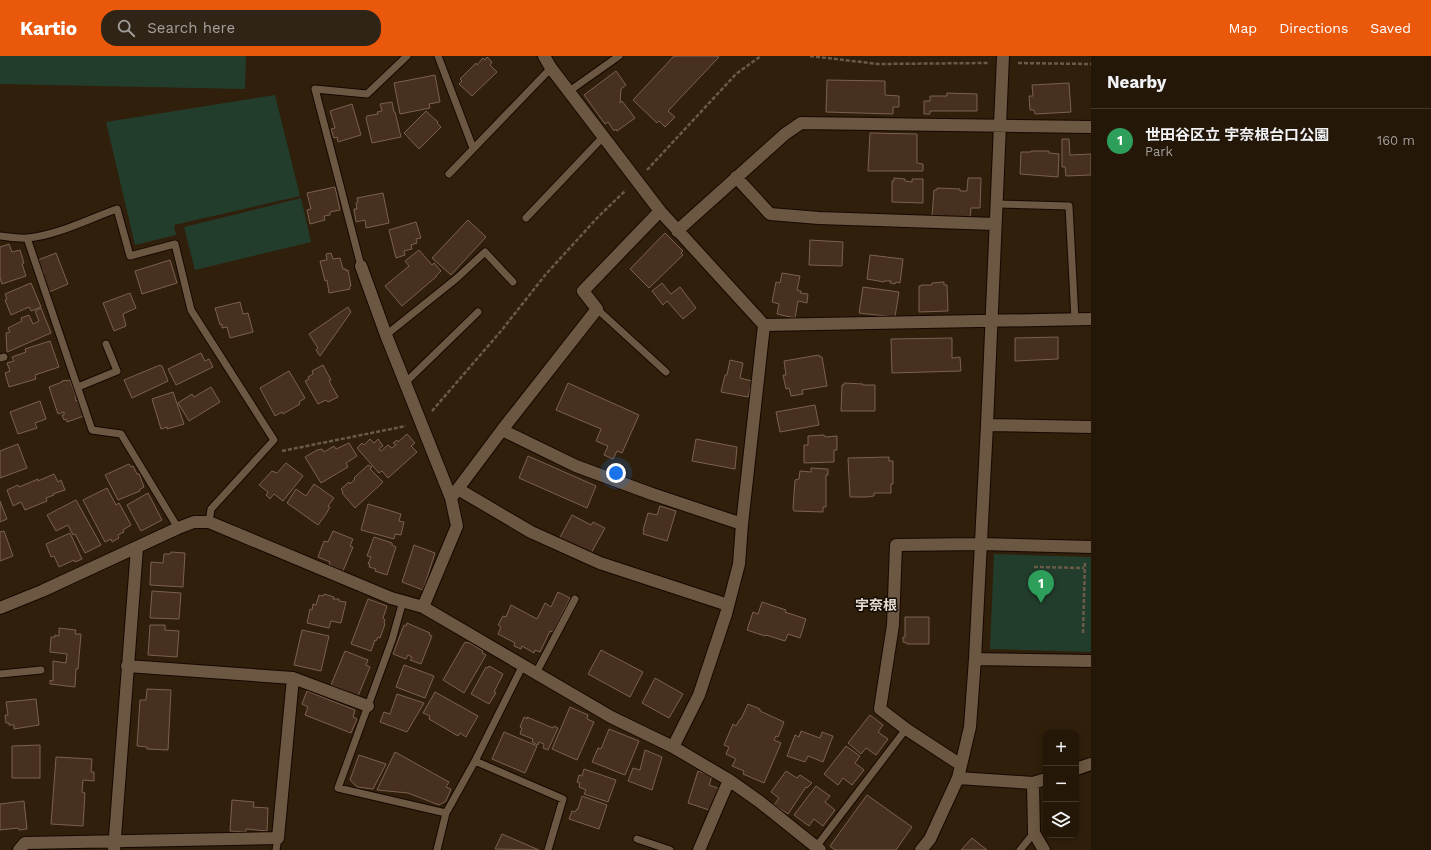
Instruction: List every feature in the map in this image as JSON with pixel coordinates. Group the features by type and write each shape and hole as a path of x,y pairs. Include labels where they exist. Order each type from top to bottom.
{"street":[{"path":"544,56 568,92 660,211 764,325 1091,319"},
{"path":"921,850 930,839 958,778 970,727 987,425 990,322 997,204 1002,60"},
{"path":"678,231 736,177 785,134 801,123 1091,127"},
{"path":"736,177 770,214 819,218 995,224"},
{"path":"454,493 598,309 583,291 660,211"},
{"path":"361,266 386,335 454,493 457,526 423,607"},
{"path":"673,746 699,695 728,605 739,564 764,325"},
{"path":"987,425 1091,426"},
{"path":"502,430 576,466 652,494 742,524"},
{"path":"454,493 531,532 600,563 728,605"},
{"path":"0,608 42,591 178,528 194,522 209,522 391,598 423,607 611,717 673,746 729,780 760,802 818,849"},
{"path":"961,765 906,729 880,709 893,624 896,544 980,544 1088,547"},
{"path":"114,845 137,548"},
{"path":"975,659 1091,662"},
{"path":"127,666 293,678 368,706"},
{"path":"19,850 25,843 114,845 277,844 293,678"},
{"path":"1079,768 1091,764"},
{"path":"958,778 1033,784 1043,780"},
{"path":"699,850 729,780"},
{"path":"1033,784 1034,833 1044,850"}],"lane":[{"path":"361,266 315,89 367,94 407,56"},
{"path":"438,56 473,148"},
{"path":"568,92 619,56"},
{"path":"449,174 551,68"},
{"path":"526,218 603,137"},
{"path":"997,204 1069,206 1075,320"},
{"path":"0,236 27,238 60,232 91,218 117,209 130,256 175,244 192,310 274,440 210,509 209,522"},
{"path":"27,238 92,430 121,434 178,528"},
{"path":"386,335 457,278 485,252 513,282"},
{"path":"598,309 666,372"},
{"path":"406,382 478,312"},
{"path":"78,387 117,371 106,344"},
{"path":"536,673 575,599"},
{"path":"403,601 392,640 338,788 446,813"},
{"path":"437,850 446,813 475,761 523,665"},
{"path":"0,674 41,670"},
{"path":"818,849 906,729"},
{"path":"475,761 563,799 548,850"},
{"path":"1020,850 1034,833"},
{"path":"637,839 670,850"}],"path":[{"path":"810,56 878,64 1002,60 1091,64"},
{"path":"1083,633 1084,568 1088,547"},
{"path":"1034,566 1084,568"}],"green space":[{"path":"0,56 246,56 245,89 0,84"},
{"path":"275,95 300,196 174,225 176,235 135,245 106,122"},
{"path":"301,198 311,242 195,270 184,227"},
{"path":"994,554 1091,557 1091,652 990,649"}],"building":[{"path":"674,56 719,57 668,111 675,117 665,127 659,121 657,123 633,100"},
{"path":"487,57 492,62 490,65 497,72 472,96 459,84 462,81 460,79 476,63 477,65 483,58 485,60"},
{"path":"616,71 626,85 621,89 620,103 622,101 635,118 617,131 616,129 614,131 608,122 605,124 584,95"},
{"path":"435,75 440,102 429,104 430,108 400,114 394,83"},
{"path":"827,80 885,81 885,95 899,96 899,107 893,107 893,114 826,112"},
{"path":"1069,83 1071,112 1035,114 1034,110 1030,110 1029,96 1033,96 1032,85"},
{"path":"947,93 977,94 977,111 930,111 930,114 924,114 924,101 930,101 930,96 947,96"},
{"path":"392,102 401,137 372,143 366,118 367,116 378,114 377,112 382,111 380,104"},
{"path":"352,104 361,135 338,142 337,137 334,138 331,129 335,128 330,111"},
{"path":"426,111 438,122 437,123 441,127 419,149 404,133"},
{"path":"870,133 917,134 917,163 923,164 923,171 868,171"},
{"path":"1062,139 1069,139 1070,155 1091,154 1091,175 1066,176 1065,167 1062,167"},
{"path":"1049,151 1049,153 1059,154 1058,177 1020,174 1021,152"},
{"path":"894,178 905,179 905,181 912,182 912,179 923,179 923,203 892,202 892,181 894,181"},
{"path":"968,178 981,178 980,208 971,208 970,218 932,216 934,190 937,190 937,188 960,189 960,191 967,191"},
{"path":"335,187 340,210 330,212 330,215 324,216 325,220 310,224 307,210 311,209 307,193"},
{"path":"383,193 389,223 366,228 365,220 356,222 354,209 357,209 357,198"},
{"path":"468,220 486,237 451,275 432,258"},
{"path":"416,222 421,238 416,239 417,243 411,245 412,249 404,251 405,255 396,258 389,230"},
{"path":"665,233 683,251 681,253 683,255 649,288 630,269"},
{"path":"810,240 843,242 842,266 809,265"},
{"path":"9,244 12,252 20,250 26,276 2,284 0,278 0,247"},
{"path":"419,250 432,265 434,263 441,271 402,306 385,286 409,266 405,261"},
{"path":"56,253 68,284 49,292 38,260"},
{"path":"331,253 333,259 340,258 343,269 346,269 346,271 348,270 351,286 349,287 350,289 329,293 327,280 325,281 320,261 327,260 326,254"},
{"path":"870,255 903,259 900,283 896,282 895,284 890,283 891,281 884,282 867,279"},
{"path":"170,260 177,283 142,294 135,271"},
{"path":"782,273 800,276 797,290 801,291 800,293 808,294 807,303 798,301 795,318 777,314 779,304 772,302 776,282 780,283"},
{"path":"944,282 944,285 947,285 948,311 919,312 919,286"},
{"path":"31,283 41,307 31,311 29,307 11,315 5,300 7,299 5,294"},
{"path":"662,283 671,294 680,287 696,308 683,319 667,301 663,305 652,291"},
{"path":"863,287 899,292 895,317 859,313"},
{"path":"130,293 136,308 123,314 126,326 114,331 103,303"},
{"path":"240,302 243,314 248,313 253,332 230,338 227,327 222,328 222,324 220,325 215,308"},
{"path":"348,307 351,312 320,356 316,350 318,348 309,334"},
{"path":"41,308 51,333 7,352 6,333 10,332 8,328 22,321 21,318 29,315 33,324 39,321 35,311"},
{"path":"1058,337 1058,359 1015,361 1015,338"},
{"path":"952,338 952,358 960,357 961,371 892,373 891,339"},
{"path":"50,341 59,367 35,375 36,379 9,387 5,373 10,371 7,363 14,361 12,357 26,352 25,349"},
{"path":"201,353 205,361 209,359 213,367 176,385 168,369"},
{"path":"819,355 822,357 827,386 802,390 803,394 791,396 789,388 786,389 783,375 786,375 784,361"},
{"path":"730,360 743,363 740,378 752,381 748,397 721,392"},
{"path":"160,365 162,366 168,381 132,398 124,380"},
{"path":"323,365 331,380 329,381 338,397 328,402 326,400 318,404 305,381 313,374 312,371"},
{"path":"289,371 305,398 299,402 300,404 283,414 282,412 275,416 260,388"},
{"path":"66,380 70,380 76,396 76,401 77,400 84,416 67,422 66,419 64,420 62,415 64,415 64,412 58,414 49,387"},
{"path":"568,383 639,415 622,453 617,451 613,459 604,455 608,446 596,441 601,429 556,410"},
{"path":"844,383 875,385 875,411 841,411 842,385 844,385"},
{"path":"211,387 220,402 189,421 178,403 192,394 194,397"},
{"path":"173,392 184,424 167,429 167,427 161,429 152,399"},
{"path":"40,401 46,419 35,423 37,428 18,434 10,412"},
{"path":"815,405 819,425 780,432 776,412"},
{"path":"407,434 415,443 411,446 417,452 388,478 382,471 379,473 357,448 362,443 364,445 370,439 374,443 378,439 383,446 379,449 381,451 388,445 392,448 396,445 393,443 397,440 398,442"},
{"path":"824,435 825,437 837,436 837,450 834,450 834,462 804,463 804,445 808,445 808,436"},
{"path":"696,439 737,447 735,469 692,461"},
{"path":"349,443 357,456 346,463 348,467 321,483 305,457 317,450 322,449 324,452 334,446 336,449"},
{"path":"18,444 27,468 0,478 0,451"},
{"path":"528,456 596,486 587,508 519,478"},
{"path":"889,457 889,461 893,461 893,484 891,484 891,493 874,493 874,496 850,497 848,458"},
{"path":"286,463 303,476 283,501 274,494 270,499 266,495 268,492 259,485 272,471 277,473"},
{"path":"129,464 131,467 133,466 137,474 139,474 144,487 139,490 140,491 118,500 105,475"},
{"path":"368,465 372,467 370,469 383,482 355,508 342,493 343,492 341,489 349,482 350,484 355,479 354,478"},
{"path":"811,468 828,469 828,475 826,475 826,507 823,507 823,512 794,511 795,480 799,479 800,471 811,472"},
{"path":"54,474 58,482 61,480 65,490 46,498 47,501 25,510 21,502 13,506 7,490 38,479 38,481"},
{"path":"314,484 334,498 328,506 330,507 326,514 318,525 287,503 296,489 306,496"},
{"path":"107,488 116,505 119,503 131,525 123,530 124,532 118,535 119,538 112,542 111,539 105,542 83,500"},
{"path":"148,493 162,520 141,531 127,505"},
{"path":"76,500 101,545 85,553 75,534 73,535 68,525 56,531 47,515"},
{"path":"0,501 7,519 0,522"},
{"path":"368,504 401,514 399,521 404,522 401,535 395,534 394,539 361,530"},
{"path":"660,506 676,511 667,541 643,534 648,513 657,515"},
{"path":"572,515 591,525 593,522 605,528 590,555 559,539"},
{"path":"4,531 13,556 0,561 0,532"},
{"path":"333,531 353,539 350,546 353,547 343,571 329,565 330,562 318,557 324,541 328,542"},
{"path":"70,533 82,559 75,562 74,560 59,567 54,556 51,557 46,544"},
{"path":"374,537 392,543 392,545 396,547 387,575 375,571 376,569 369,567 370,564 368,564 371,557 367,556"},
{"path":"414,545 435,553 423,590 402,582"},
{"path":"171,552 185,553 183,587 150,585 151,562 163,563 164,554 170,554"},
{"path":"152,591 181,593 179,619 150,618"},
{"path":"558,592 570,598 553,632 550,631 540,652 535,650 534,653 522,646 521,649 514,646 515,643 498,634 501,627 498,625 503,616 506,617 511,605 537,619 545,603 551,607"},
{"path":"324,594 334,597 333,599 339,599 339,601 346,602 341,623 331,621 329,628 307,623 310,609 312,610 313,604 316,605 319,595 323,596"},
{"path":"368,599 387,606 383,618 385,620 385,624 380,638 378,637 376,641 375,640 371,651 351,644"},
{"path":"762,602 806,619 800,638 788,634 785,641 747,630 753,612 758,614"},
{"path":"905,617 929,617 929,644 907,644 903,642 903,637 905,637"},
{"path":"407,623 430,633 429,635 432,636 421,664 410,660 412,657 408,655 406,659 393,654 404,625 406,626"},
{"path":"150,625 165,625 165,630 179,631 177,657 148,655"},
{"path":"59,628 76,630 75,634 81,634 75,687 50,684 50,680 53,681 53,661 66,663 67,654 50,652 51,637 55,637 55,635 59,636"},
{"path":"302,630 329,636 321,671 294,665"},
{"path":"465,642 468,642 483,651 482,653 486,655 464,693 443,680"},
{"path":"601,650 643,672 630,697 588,674"},
{"path":"345,651 368,660 366,665 370,667 358,696 331,685"},
{"path":"404,665 434,676 425,698 396,687"},
{"path":"489,666 503,674 494,692 496,693 489,704 471,694 486,667 488,668"},
{"path":"655,678 683,694 669,718 642,703"},
{"path":"147,689 171,690 168,750 147,749 147,747 137,746 140,700 146,700"},
{"path":"307,691 355,710 353,717 357,719 351,733 305,715 308,707 302,704"},
{"path":"435,692 478,716 466,737 460,733 458,736 429,719 430,716 423,713"},
{"path":"397,694 424,703 407,732 380,722 384,712 390,714"},
{"path":"36,699 39,725 14,729 14,725 9,725 9,723 6,723 5,715 8,715 6,702"},
{"path":"748,704 784,722 778,737 776,736 774,740 781,743 764,783 743,774 744,771 732,766 736,759 726,754 729,747 724,745 733,724 736,726"},
{"path":"570,707 588,715 587,719 594,722 577,760 552,749"},
{"path":"870,715 883,725 878,732 888,739 876,755 866,748 861,754 848,743"},
{"path":"524,717 553,728 554,726 558,728 548,750 543,748 544,744 539,742 538,745 532,742 533,739 520,734 522,728 520,727"},
{"path":"609,729 639,741 625,775 592,762 598,748 601,749"},
{"path":"801,731 820,738 822,732 833,736 823,762 808,756 805,762 787,756 795,735 799,737"},
{"path":"504,732 537,746 525,773 492,759"},
{"path":"40,745 40,778 12,778 12,746"},
{"path":"846,746 860,756 855,763 864,770 852,785 843,778 838,785 824,774"},
{"path":"645,750 662,757 652,790 628,781 633,768 640,770"},
{"path":"395,752 449,782 446,787 451,789 446,801 439,805 408,793 377,790"},
{"path":"359,755 386,764 373,789 357,787 350,780"},
{"path":"56,757 92,759 91,772 94,772 94,781 83,780 82,792 85,793 83,826 51,824"},
{"path":"584,769 616,780 608,802 584,794 586,790 579,787 580,783 577,782 579,775 582,776"},
{"path":"698,771 712,776 709,785 720,789 712,811 688,803"},
{"path":"786,771 797,778 800,775 812,783 807,788 806,787 788,814 774,805 779,798 771,792"},
{"path":"816,786 830,796 825,802 835,810 823,826 814,819 809,826 794,815"},
{"path":"867,795 912,827 896,850 835,850 830,846"},
{"path":"582,796 607,805 599,829 569,819 572,811 575,812 578,809"},
{"path":"232,800 254,802 253,807 268,808 267,831 246,829 246,832 230,831"},
{"path":"24,801 27,829 19,830 18,828 0,830 0,804"},
{"path":"502,834 539,850 495,849"},
{"path":"972,838 987,850 961,850"}],"place":[{"name":"世田谷区立 宇奈根台口公園","path":"1041,603"}],"district":[{"name":"宇奈根","path":"876,605"}]}
